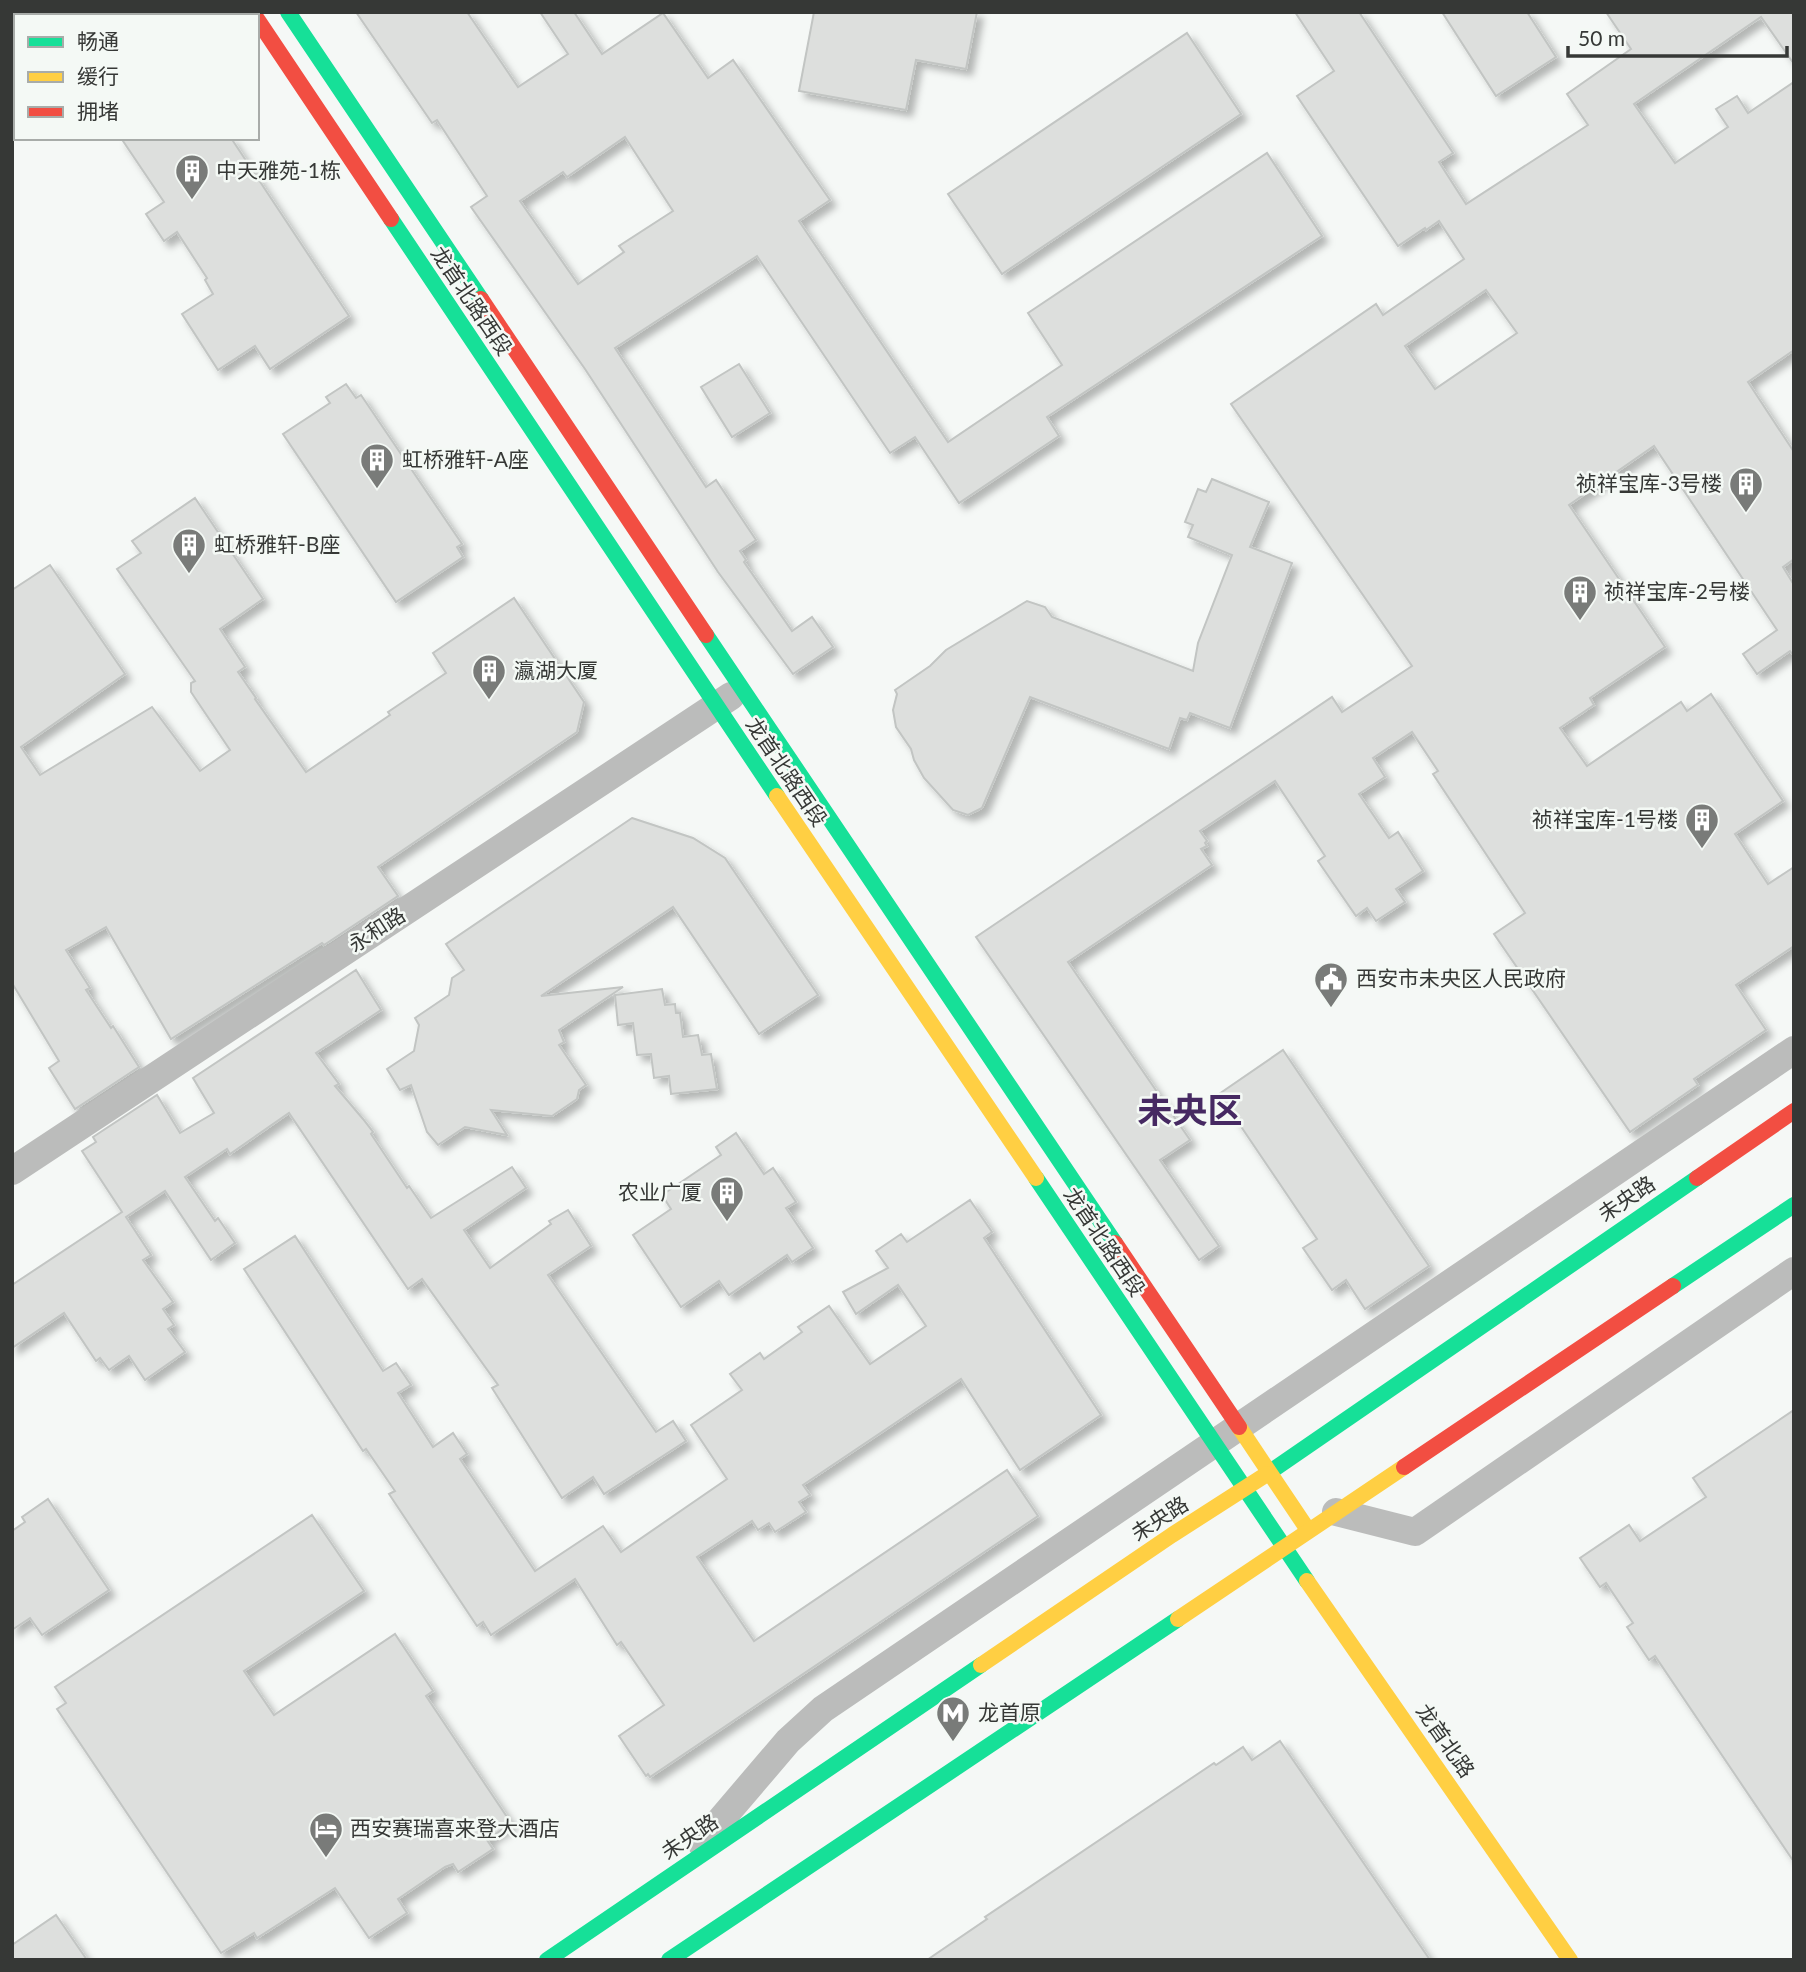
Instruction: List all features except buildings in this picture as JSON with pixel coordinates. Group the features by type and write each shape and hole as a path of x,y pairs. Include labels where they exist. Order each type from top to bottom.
{"street":[{"name":"龙首北路西段","path":"288,12 1308,1530"},
{"name":"龙首北路西段","path":"259,22 716,706 1284,1547"},
{"name":"永和路","path":"12,1171 741,689"},
{"path":"660,1883 724,1818 788,1741 823,1709 1794,1050"},
{"name":"未央路","path":"547,1960 1172,1535 1246,1488 1794,1111"},
{"path":"670,1960 1794,1205"},
{"path":"1336,1512 1416,1532 1794,1271"},
{"name":"龙首北路","path":"1284,1547 1570,1960"}],"traffic: fast":[{"path":"288,12 481,299"},
{"path":"391,219 777,796"},
{"path":"706,635 1115,1243"},
{"path":"1036,1178 1307,1581"},
{"path":"1267,1474 1697,1178"},
{"path":"1673,1286 1794,1205"},
{"path":"669,1960 1178,1619"},
{"path":"547,1960 981,1665"}],"traffic: slow":[{"path":"777,796 1036,1178"},
{"path":"1239,1427 1308,1530"},
{"path":"1178,1619 1404,1467"},
{"path":"981,1665 1267,1474"},
{"path":"1307,1581 1570,1960"}],"traffic: jam":[{"path":"259,22 391,219"},
{"path":"481,299 706,635"},
{"path":"1697,1178 1794,1111"},
{"path":"1115,1243 1239,1427"},
{"path":"1404,1467 1673,1286"}],"place":[{"name":"中天雅苑-1栋","path":"192,201"},
{"name":"虹桥雅轩-A座","path":"377,490"},
{"name":"祯祥宝库-3号楼","path":"1746,514"},
{"name":"虹桥雅轩-B座","path":"189,575"},
{"name":"祯祥宝库-2号楼","path":"1580,622"},
{"name":"瀛湖大厦","path":"489,701"},
{"name":"祯祥宝库-1号楼","path":"1702,850"},
{"name":"西安市未央区人民政府","path":"1331,1009"},
{"name":"农业广厦","path":"727,1223"},
{"name":"龙首原","path":"953,1743"},
{"name":"西安赛瑞喜来登大酒店","path":"326,1859"}],"district":[{"name":"未央区","path":"1190,1111"}]}
